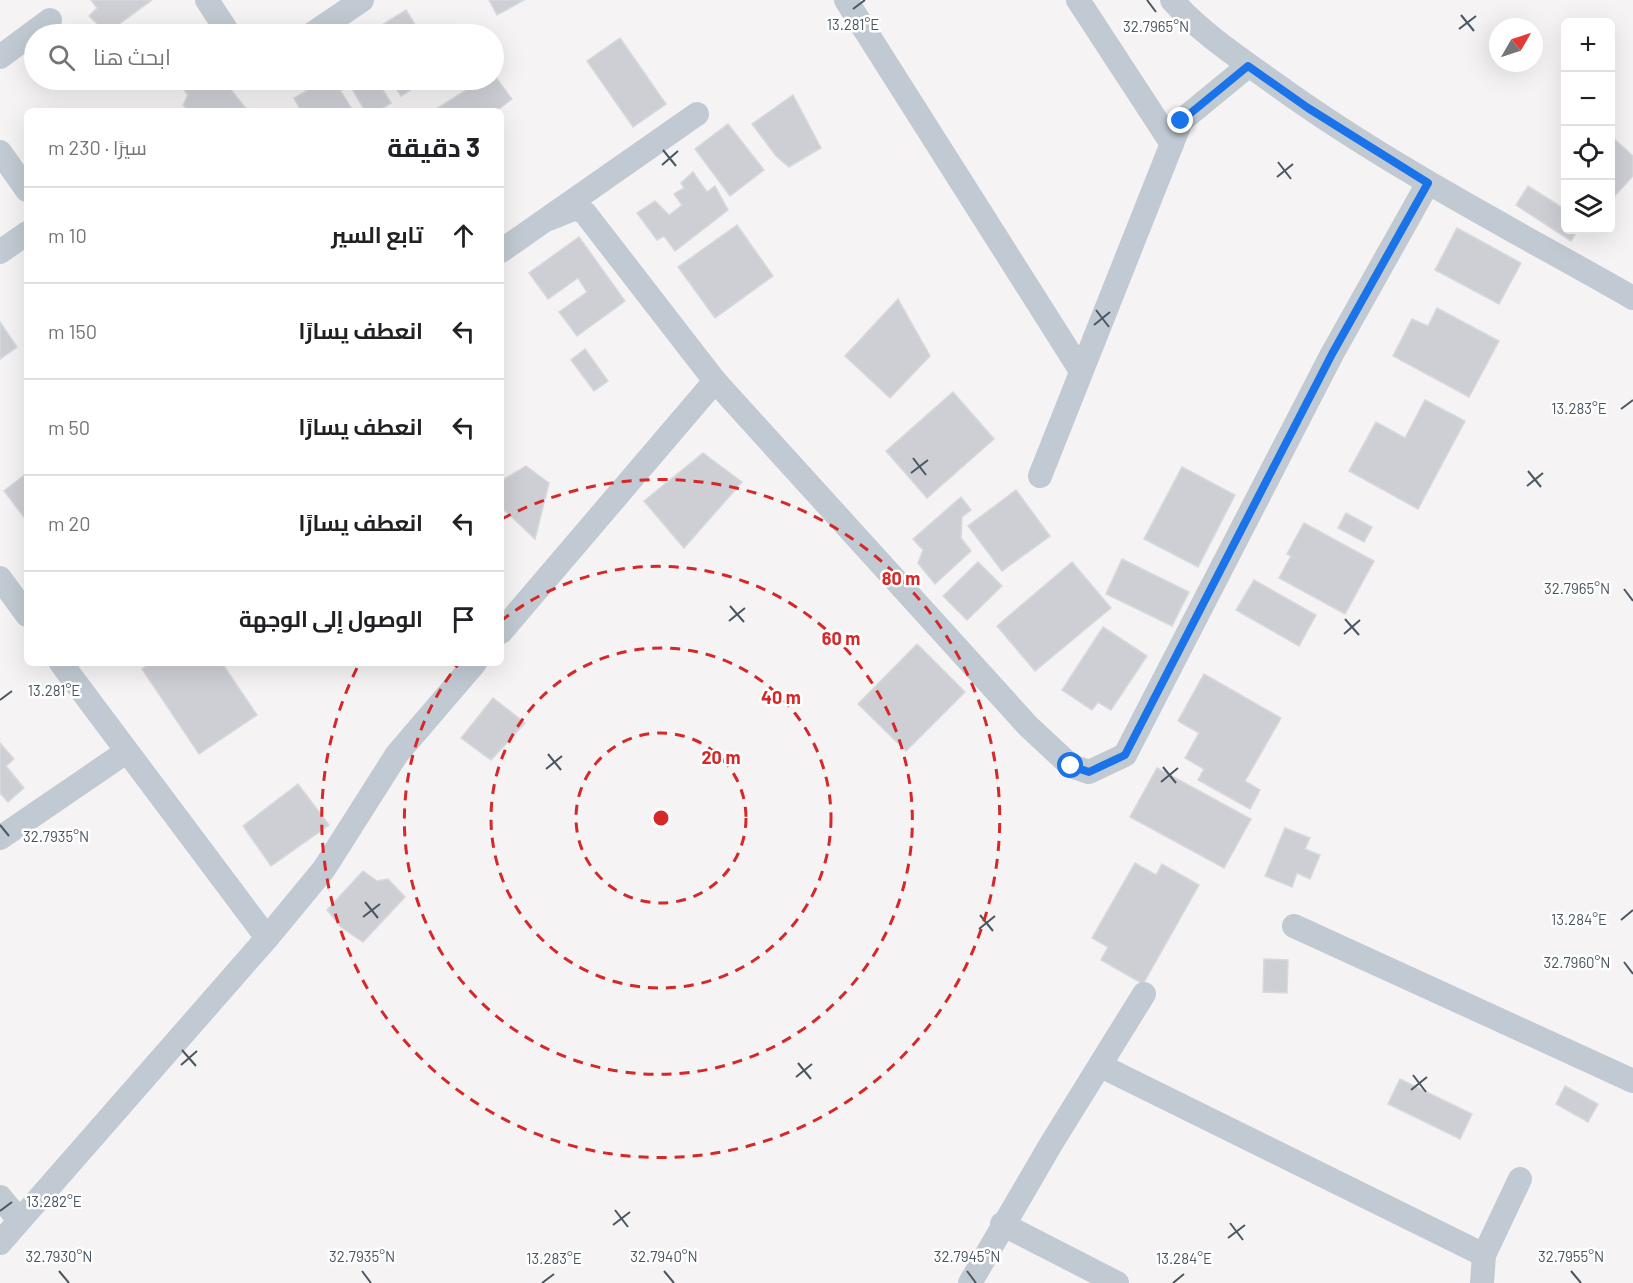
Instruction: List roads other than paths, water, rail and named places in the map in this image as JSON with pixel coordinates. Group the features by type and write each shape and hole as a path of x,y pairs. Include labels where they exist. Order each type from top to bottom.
{"street":[{"path":"207,0 223,24"},
{"path":"327,24 362,0"},
{"path":"846,0 1081,371"},
{"path":"1078,0 1172,144"},
{"path":"1172,0 1224,49 1308,108 1428,183 1633,298"},
{"path":"45,24 50,20"},
{"path":"0,57 24,39"},
{"path":"1040,476 1181,121 1248,66"},
{"path":"504,249 697,114"},
{"path":"0,152 24,186"},
{"path":"549,219 576,208 585,213 715,381 1028,726 1071,766 1089,772 1125,755 1332,354 1428,183"},
{"path":"0,252 24,235"},
{"path":"504,628 715,381"},
{"path":"0,578 24,611"},
{"path":"63,666 267,938"},
{"path":"0,1242 267,938 324,869 398,754 472,666"},
{"path":"0,838 126,752"},
{"path":"1294,926 1633,1081"},
{"path":"970,1283 1002,1224 1144,994"},
{"path":"1101,1066 1484,1255"},
{"path":"1482,1283 1484,1255 1520,1179"},
{"path":"0,1197 19,1220"},
{"path":"1002,1224 1117,1283"}]}
